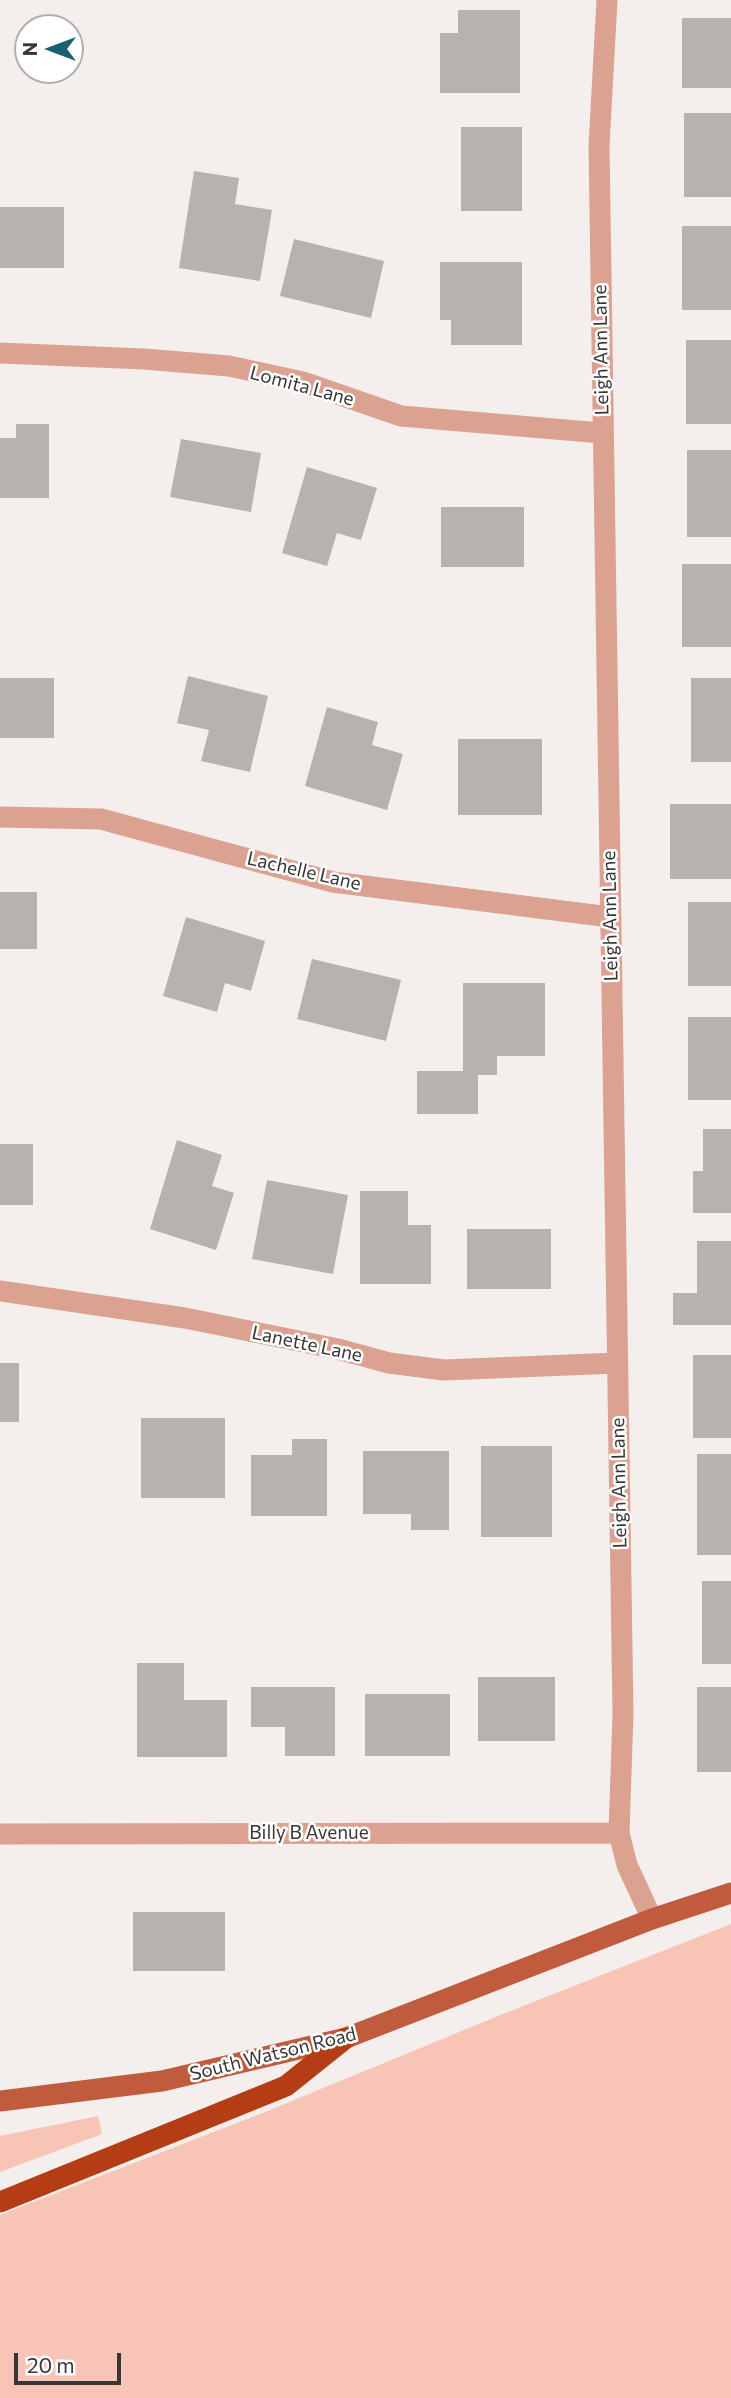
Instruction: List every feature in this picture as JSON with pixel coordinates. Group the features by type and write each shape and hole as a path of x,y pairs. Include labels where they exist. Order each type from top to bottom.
{"highway":[{"path":"0,2202 286,2086 346,2038"}],"main road":[{"name":"South Watson Road","path":"0,2101 162,2081 346,2038 652,1919 731,1893"}],"street":[{"name":"Leigh Ann Lane","path":"607,0 599,146 623,1714 619,1833"},
{"name":"Lomita Lane","path":"0,353 144,359 229,366 303,382 401,416 602,433"},
{"name":"Lachelle Lane","path":"0,817 101,819 333,882 610,917"},
{"name":"Lanette Lane","path":"0,1291 185,1318 338,1349 389,1363 444,1370 617,1363"},
{"name":"Billy B Avenue","path":"0,1834 619,1833"},
{"path":"619,1833 627,1865 652,1919"}],"shaded area":[{"path":"731,1924 731,2398 0,2398 0,2215 265,2112"},
{"path":"98,2116 102,2134 0,2172 0,2136"}],"building":[{"path":"458,10 520,10 520,93 440,93 440,33 458,33"},
{"path":"682,18 731,18 731,88 682,88"},
{"path":"684,113 731,113 731,197 684,197"},
{"path":"461,127 522,127 522,211 461,211"},
{"path":"194,171 239,178 235,204 272,210 260,281 179,268"},
{"path":"0,207 64,207 64,268 0,268"},
{"path":"682,226 731,226 731,310 682,310"},
{"path":"294,239 384,261 371,318 280,296"},
{"path":"440,262 522,262 522,345 451,345 451,320 440,320"},
{"path":"686,340 731,340 731,424 686,424"},
{"path":"16,424 49,424 49,498 0,498 0,438 16,438"},
{"path":"181,439 261,453 251,512 170,497"},
{"path":"687,450 731,450 731,537 687,537"},
{"path":"307,467 377,488 361,540 337,533 327,566 282,553"},
{"path":"441,507 524,507 524,567 441,567"},
{"path":"682,564 731,564 731,647 682,647"},
{"path":"188,676 268,696 250,772 201,761 209,730 177,723"},
{"path":"0,678 54,678 54,738 0,738"},
{"path":"691,678 731,678 731,762 691,762"},
{"path":"327,707 378,722 372,745 403,754 387,810 305,786"},
{"path":"458,739 542,739 542,815 458,815"},
{"path":"670,804 731,804 731,879 670,879"},
{"path":"0,892 37,892 37,949 0,949"},
{"path":"688,902 731,902 731,986 688,986"},
{"path":"186,917 265,941 251,991 225,983 217,1012 163,996"},
{"path":"312,959 401,980 386,1041 297,1019"},
{"path":"463,983 545,983 545,1056 497,1056 497,1075 478,1075 478,1114 417,1114 417,1071 463,1071"},
{"path":"688,1017 731,1017 731,1100 688,1100"},
{"path":"703,1129 731,1129 731,1213 693,1213 693,1171 703,1171"},
{"path":"177,1140 222,1155 212,1186 234,1193 216,1250 150,1229"},
{"path":"0,1144 33,1144 33,1205 0,1205"},
{"path":"267,1180 348,1195 333,1274 252,1259"},
{"path":"360,1191 408,1191 408,1225 431,1225 431,1284 360,1284"},
{"path":"467,1229 551,1229 551,1289 467,1289"},
{"path":"697,1241 731,1241 731,1325 673,1325 673,1293 697,1293"},
{"path":"693,1355 731,1355 731,1438 693,1438"},
{"path":"0,1363 19,1363 19,1422 0,1422"},
{"path":"141,1418 225,1418 225,1498 141,1498"},
{"path":"292,1439 327,1439 327,1516 251,1516 251,1455 292,1455"},
{"path":"481,1446 552,1446 552,1537 481,1537"},
{"path":"363,1451 449,1451 449,1530 411,1530 411,1514 363,1514"},
{"path":"697,1454 731,1454 731,1555 697,1555"},
{"path":"702,1581 731,1581 731,1664 702,1664"},
{"path":"137,1663 184,1663 184,1700 227,1700 227,1757 137,1757"},
{"path":"478,1677 555,1677 555,1741 478,1741"},
{"path":"251,1687 335,1687 335,1756 285,1756 285,1727 251,1727"},
{"path":"697,1687 731,1687 731,1772 697,1772"},
{"path":"365,1694 450,1694 450,1756 365,1756"},
{"path":"133,1912 225,1912 225,1971 133,1971"}]}
